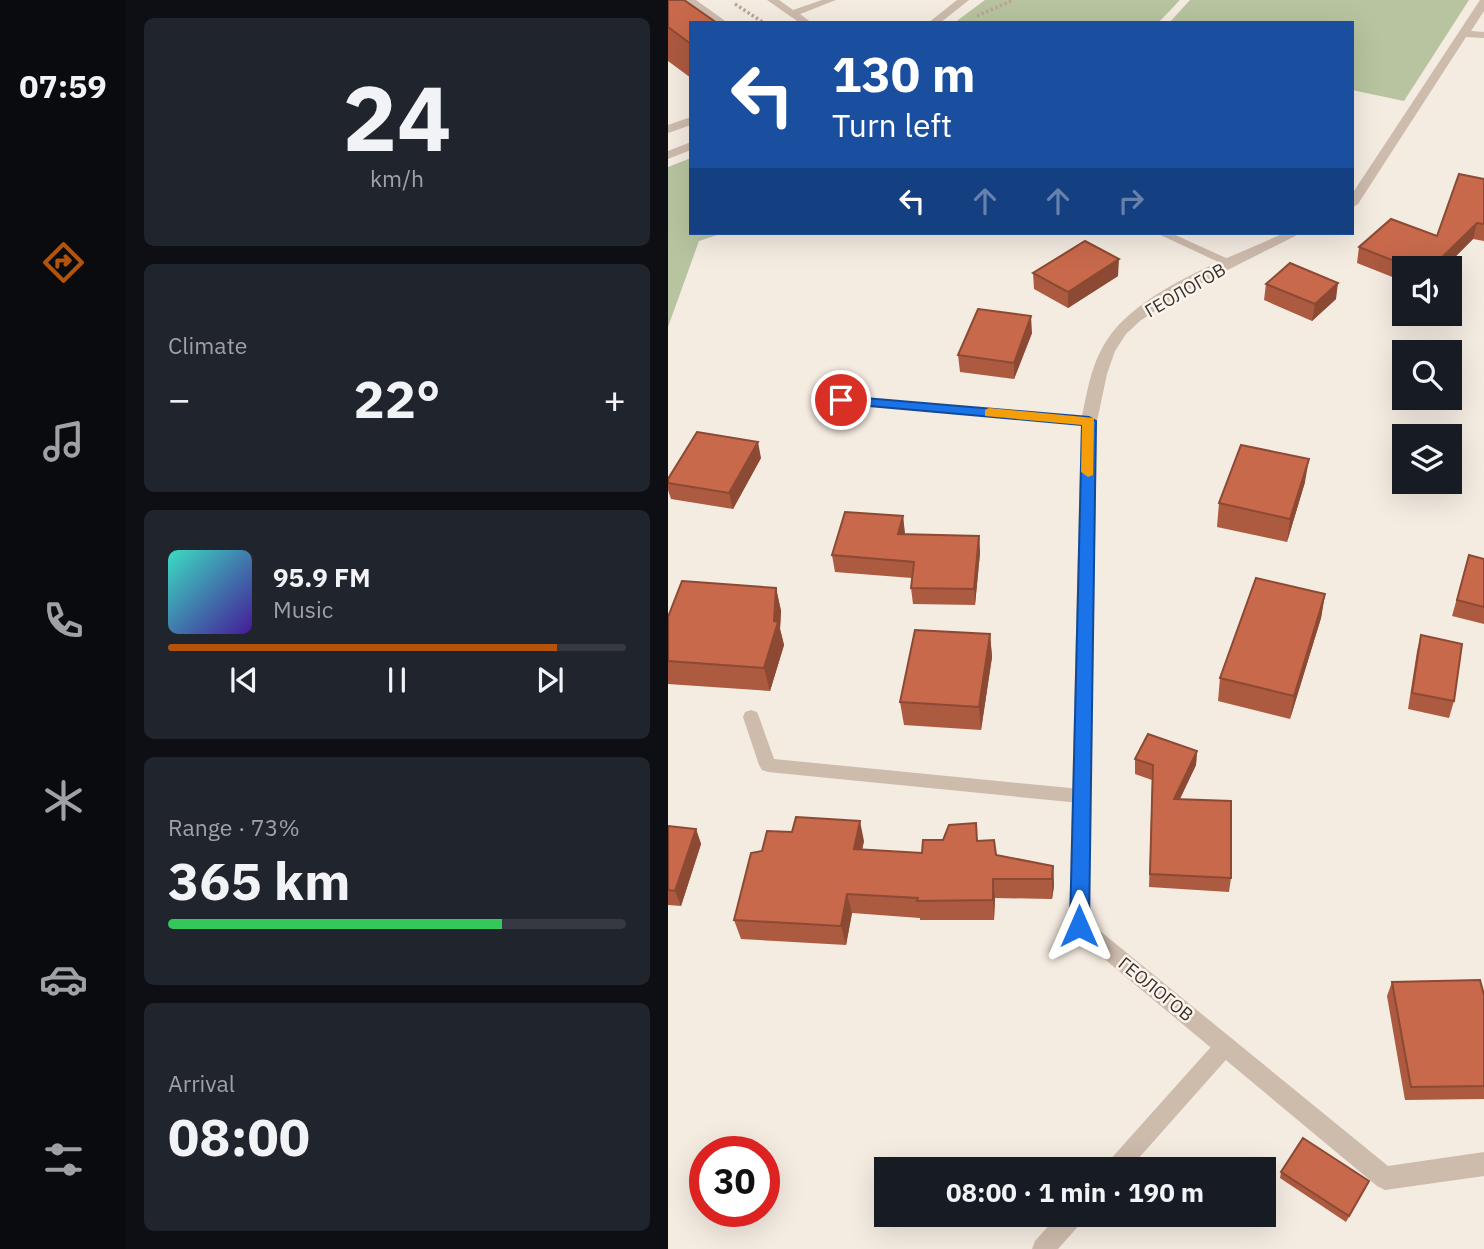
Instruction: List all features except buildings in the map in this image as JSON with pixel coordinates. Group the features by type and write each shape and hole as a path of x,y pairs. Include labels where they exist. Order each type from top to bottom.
{"street":[{"path":"936,21 964,0"},
{"path":"1354,201 1484,2"},
{"path":"1463,34 1484,35"},
{"path":"668,129 689,122"},
{"path":"668,155 689,147"},
{"name":"ГЕОЛОГОВ","path":"1290,235 1162,300 1121,330 1101,365 1089,421 1079,926 1386,1178 1484,1164"}],"lane":[{"path":"690,0 720,21"},
{"path":"793,13 831,0"},
{"path":"775,2 804,21"},
{"path":"1167,235 1231,263"},
{"path":"841,400 1089,421"},
{"path":"751,717 768,765 1080,796"},
{"path":"1126,1157 1225,1046"},
{"path":"1043,1249 1062,1227"}],"path":[{"path":"729,0 761,21"},
{"path":"971,19 1013,0"},
{"path":"737,18 775,2"}],"green space":[{"path":"985,0 1180,0 1160,21 957,21"},
{"path":"1190,0 1469,0 1404,101 1354,90 1354,21 1171,21"},
{"path":"689,159 689,235 717,235 699,241 668,327 668,167"}],"slow traffic":[{"path":"989,413 1089,421 1088,472"}],"route":[{"path":"841,400 1089,421 1079,926"}]}
